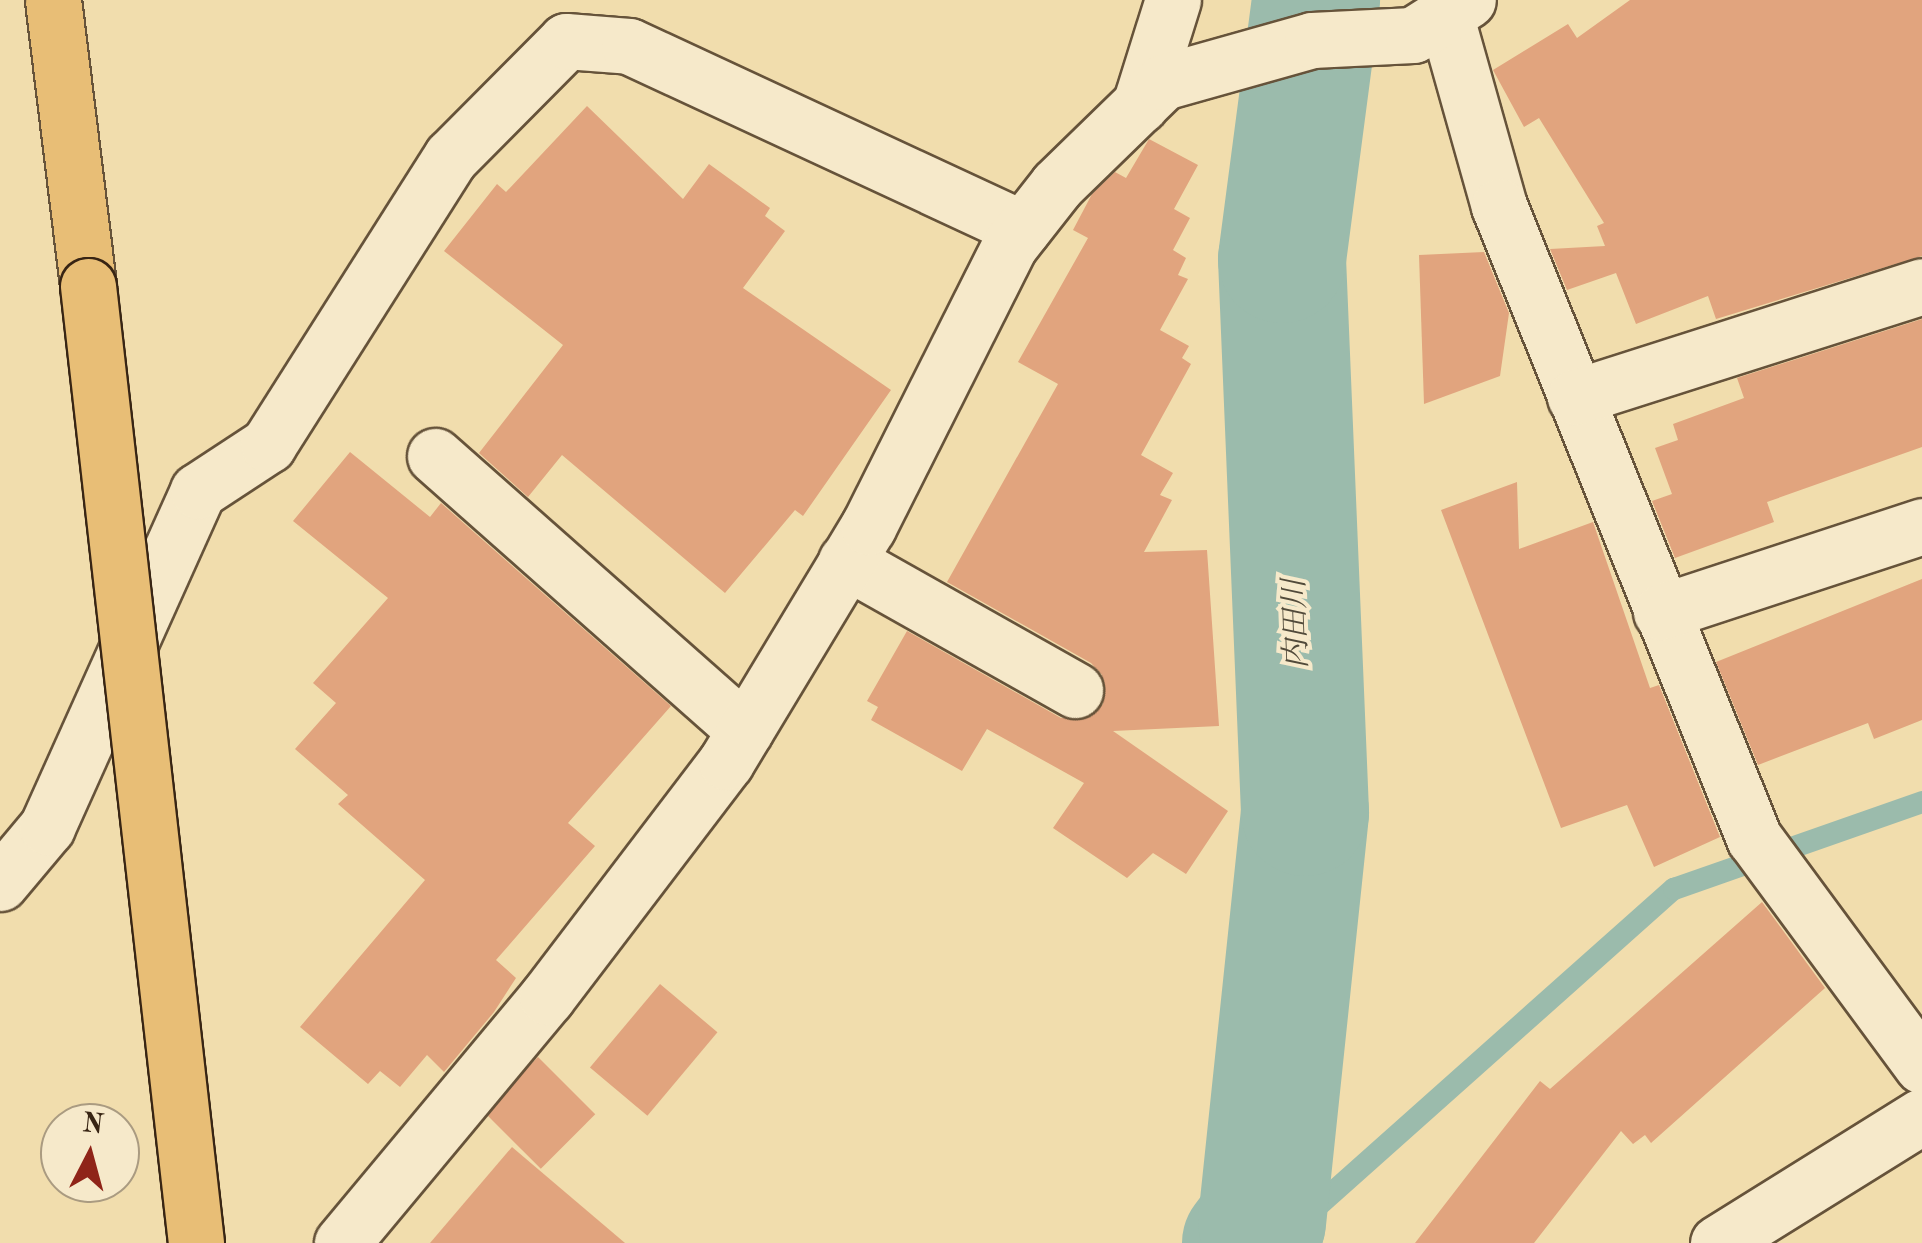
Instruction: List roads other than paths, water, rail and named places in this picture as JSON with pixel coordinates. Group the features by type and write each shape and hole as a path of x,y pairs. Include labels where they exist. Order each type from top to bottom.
{"main road":[{"path":"54,0 196,1243"}],"street":[{"path":"1152,93 1173,0"},
{"path":"342,1243 547,997 744,730 846,561 1023,229 1152,93 1312,40 1442,16 1499,206 1754,838 1922,1066"},
{"path":"0,882 47,827 198,491 268,445 450,156 569,20 1023,229"},
{"path":"1575,397 1922,286"},
{"path":"435,456 744,730"},
{"path":"1661,612 1922,526"},
{"path":"846,561 1075,690"},
{"path":"1718,1243 1922,1116"}],"waterway":[{"name":"内田川","path":"1246,1243 1262,1222 1305,812 1282,259 1316,0"},
{"path":"1258,1243 1303,1219 1674,889 1922,802"}]}
